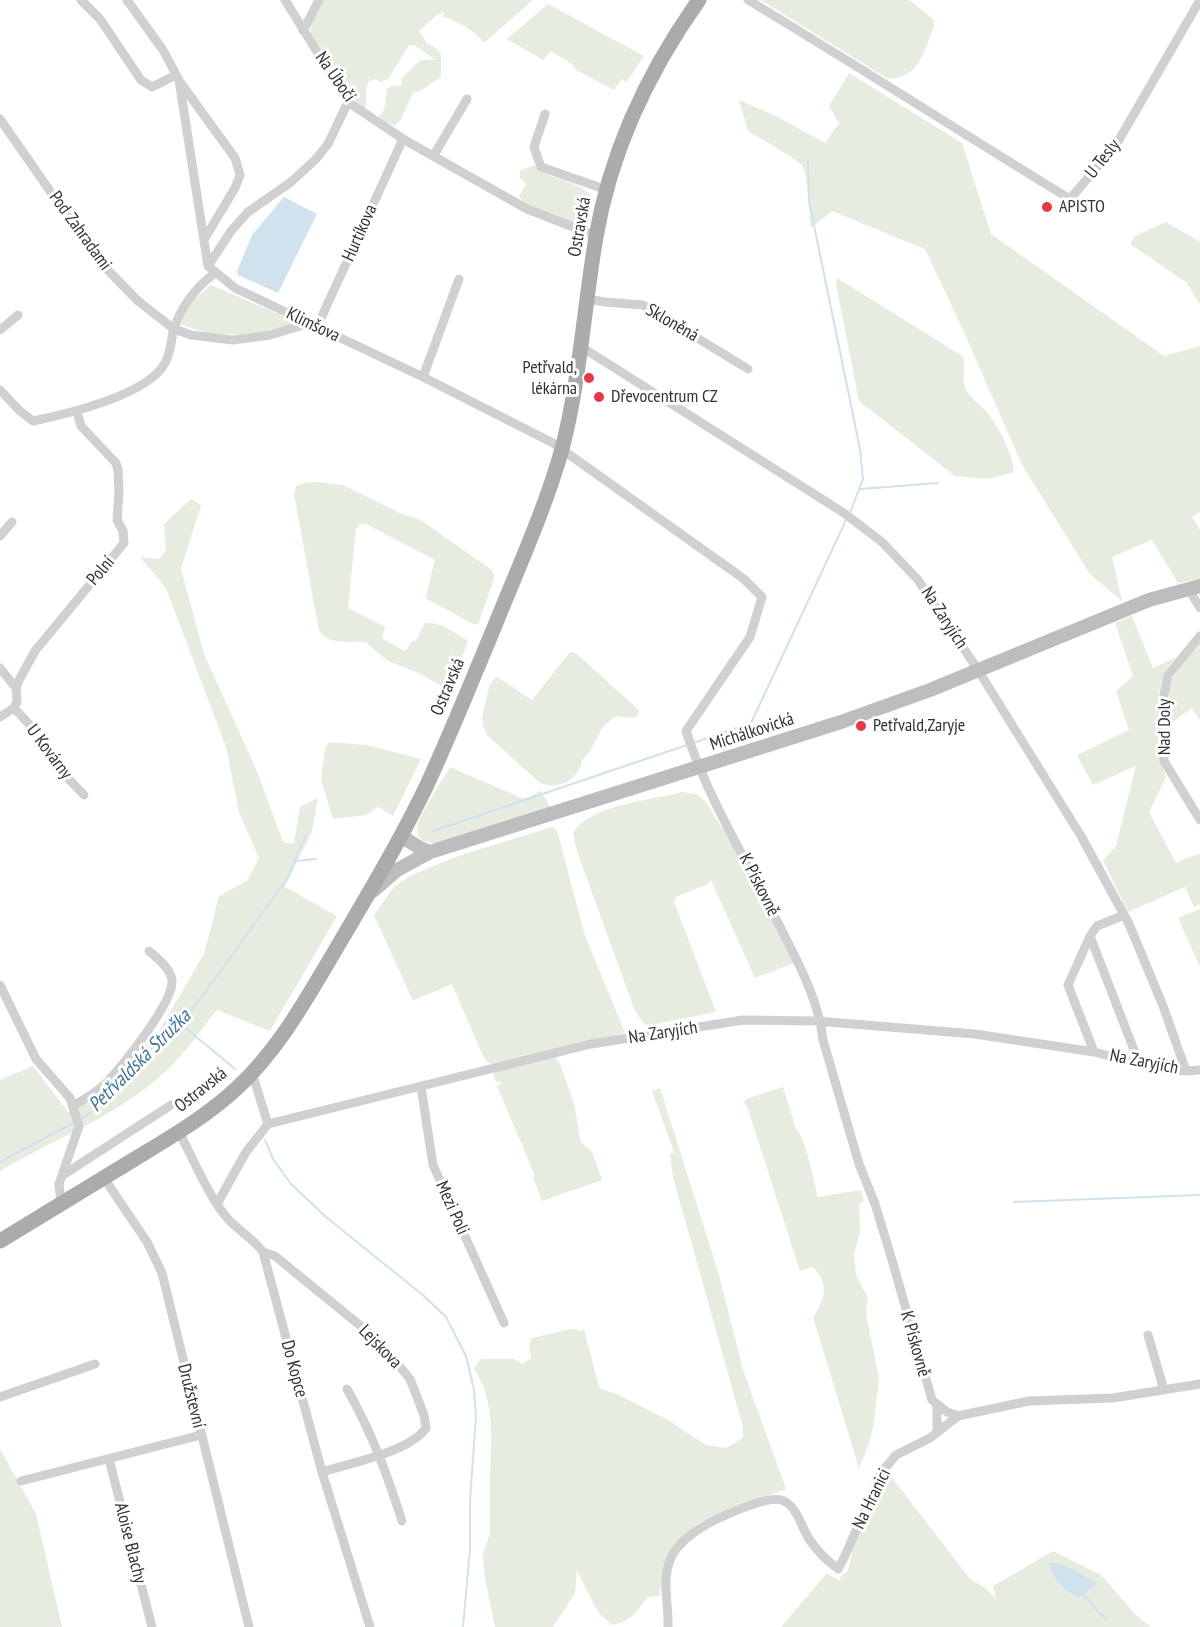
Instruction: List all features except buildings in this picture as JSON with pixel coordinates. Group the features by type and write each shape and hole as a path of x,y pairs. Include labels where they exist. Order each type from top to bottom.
{"main road":[{"name":"Ostravská","path":"0,1241 179,1132 219,1104 252,1073 289,1027 399,841 458,715 528,546 562,448 575,384 596,236 622,139 648,81 677,31 699,0"}],"street":[{"path":"81,0 100,19 141,80 152,87 177,77"},
{"path":"127,0 234,158 240,175 235,188 204,238"},
{"name":"Na Úbočí","path":"285,0 348,102 403,138 527,209 596,236"},
{"path":"303,31 319,0"},
{"name":"U Tesly","path":"748,0 1070,199 1116,145 1200,0"},
{"path":"177,77 208,266"},
{"path":"434,155 467,99"},
{"path":"208,266 231,231 248,212 284,187 316,159 328,144 348,102"},
{"path":"545,114 534,147 541,167 607,190"},
{"name":"Pod Zahradami","path":"0,119 98,260 138,301 174,329"},
{"name":"Hurtíkova","path":"314,325 403,138"},
{"name":"Klimšova","path":"208,266 235,288 423,377 562,448"},
{"path":"0,390 33,421 77,412 146,384 165,364 174,329 186,303 200,284 215,273"},
{"path":"423,377 459,279"},
{"name":"Skloněná","path":"588,299 643,305 748,369"},
{"path":"0,330 18,315"},
{"path":"174,329 191,335 233,340 270,335 314,325"},
{"name":"Na Zaryjích","path":"268,1124 591,1044 743,1020 821,1022 975,1034 1094,1052 1164,1070 1186,1071 1163,1006 1124,915 1082,837 978,670 918,580 882,542 844,513 580,346"},
{"name":"Polní","path":"14,708 18,696 16,688 23,670 35,651 124,543 123,531 117,520 119,492 116,463 81,426 77,412"},
{"name":"K Pískovně","path":"562,448 744,579 762,597 750,637 686,731 698,768 792,952 821,1022 823,1040 859,1164 875,1204 929,1393 937,1406"},
{"path":"0,536 12,522"},
{"path":"1194,587 1200,608"},
{"name":"Michálkovická","path":"367,896 389,876 430,852 850,719 1117,613 1194,587"},
{"name":"Nad Doly","path":"1200,636 1168,675 1163,700 1164,761 1200,820"},
{"path":"0,668 16,688"},
{"path":"0,717 14,708"},
{"name":"U Kovárny","path":"14,708 43,739 58,768 84,795"},
{"path":"399,841 430,852"},
{"path":"399,841 402,853 414,860"},
{"path":"1094,1052 1068,985 1090,936 1097,926 1124,915"},
{"path":"1090,936 1139,1063"},
{"path":"72,1106 106,1084 149,1028 169,996 172,980 166,967 149,951"},
{"path":"0,985 36,1059 70,1098 79,1126 59,1185 61,1204"},
{"path":"1186,1071 1200,1070"},
{"path":"217,1204 246,1152 268,1124 252,1073"},
{"name":"Mezi Poli","path":"421,1087 433,1165 504,1323"},
{"path":"63,1175 171,1105"},
{"name":"Do Kopce","path":"179,1132 217,1204 228,1220 254,1241 262,1252 322,1472 370,1627"},
{"name":"Družstevní","path":"104,1178 147,1242 162,1273 249,1627"},
{"name":"Lejskova","path":"262,1252 275,1256 379,1341 410,1379 424,1414 426,1428 420,1437 403,1447 322,1472"},
{"path":"1148,1335 1164,1390"},
{"path":"0,1397 95,1364"},
{"name":"Na Hranici","path":"668,1627 666,1584 669,1561 675,1550 699,1529 741,1510 777,1498 789,1504 814,1545 824,1558 838,1569 881,1473 896,1455 922,1442 958,1416 1029,1401 1113,1398 1200,1384"},
{"path":"347,1389 362,1415 379,1454 402,1521"},
{"path":"938,1431 937,1406 958,1416"},
{"path":"21,1481 201,1435"},
{"name":"Aloise Blachy","path":"109,1459 152,1627"}],"shaded area":[{"path":"322,0 533,0 484,43 471,30 442,16 445,12 438,14 419,31 427,43 437,49 441,55 441,77 413,93 400,121 394,126 378,118 384,110 387,89 392,85 402,85 401,79 420,60 435,60 414,45 409,45 388,79 380,82 376,79 369,81 366,88 365,109 353,99 312,38 311,23"},
{"path":"761,0 909,0 932,18 934,26 919,62 914,68 907,74 888,79"},
{"path":"548,4 644,56 627,82 622,79 614,90 576,70 573,65 551,51 543,60 507,39"},
{"path":"849,73 962,143 991,234 1164,356 1200,346 1200,512 1192,517 1200,530 1200,579 1178,583 1152,540 1112,557 1122,601 1090,574 1022,465 925,249 832,211 811,228 803,167 748,131 739,100 774,115 825,143 839,123 829,106"},
{"path":"534,165 547,174 578,186 591,196 586,223 581,228 529,207 519,197 526,184 520,178 520,171"},
{"path":"1166,222 1200,242 1200,304 1186,282 1130,244 1135,236"},
{"path":"837,278 962,356 965,388 999,430 1007,447 1014,472 988,479 955,476 859,401 836,284"},
{"path":"211,285 290,319 291,325 249,333 222,334 181,324 189,304"},
{"path":"316,482 343,485 404,515 419,519 492,570 493,581 479,622 475,625 427,599 435,560 366,524 360,524 356,529 348,608 385,627 382,638 404,651 412,641 415,642 425,623 442,626 468,641 449,691 421,674 388,661 365,642 335,641 319,631 294,494 296,486"},
{"path":"191,499 201,505 181,569 204,654 258,774 283,842 294,844 300,807 318,798 312,831 285,887 337,916 270,1031 217,1010 173,1064 134,1097 0,1171 0,1080 33,1066 68,1112 102,1092 159,1031 204,954 219,896 248,880 259,858 239,812 226,747 166,588 140,557 158,559 166,551 164,524"},
{"path":"1132,616 1153,668 1176,657 1164,672 1159,692 1159,757 1166,777 1149,812 1176,863 1200,853 1200,904 1194,907 1185,887 1128,912 1103,861 1116,846 1136,766 1093,785 1077,755 1129,730 1116,691 1133,676 1115,623"},
{"path":"1200,641 1200,720 1192,708 1167,726 1170,682 1183,661"},
{"path":"570,652 578,655 639,710 638,715 634,718 615,716 603,727 573,778 561,784 547,785 540,783 487,735 482,718 489,687 496,676 532,700"},
{"path":"329,742 366,745 421,759 393,816 378,807 366,815 333,819 321,780 325,749"},
{"path":"450,767 524,799 541,791 550,807 438,843 424,841 419,837 418,825 425,808"},
{"path":"682,792 696,794 705,801 746,866 794,963 755,978 711,880 708,884 676,897 674,902 716,1012 650,1025 644,1024 635,1011 577,851 573,833 592,816 606,810"},
{"path":"552,827 557,830 584,933 625,1033 493,1065 483,1056 452,984 412,999 374,915 394,887 410,876 455,857"},
{"path":"1200,909 1200,967 1178,918"},
{"path":"555,1057 560,1064 574,1104 581,1142 592,1152 602,1180 542,1201 533,1177 535,1176 497,1086 501,1084 500,1081 496,1082 493,1074"},
{"path":"783,1087 796,1129 806,1151 818,1197 861,1190 864,1201 859,1204 860,1232 854,1254 856,1275 868,1298 867,1319 879,1378 874,1423 869,1444 859,1468 813,1317 823,1298 823,1285 818,1273 812,1267 800,1271 744,1102 746,1099"},
{"path":"660,1088 719,1275 743,1370 786,1489 700,1522 680,1539 659,1591 660,1596 647,1597 628,1619 612,1625 598,1612 577,1570 575,1593 553,1627 495,1627 483,1562 490,1531 491,1422 486,1394 474,1369 481,1359 514,1359 522,1364 531,1358 529,1344 532,1338 571,1329 578,1329 580,1332 584,1329 599,1387 668,1420 706,1445 726,1448 743,1438 743,1427 673,1177 670,1154 674,1152 652,1091"},
{"path":"0,1449 36,1514 62,1627 0,1627"},
{"path":"890,1475 970,1579 984,1587 996,1599 993,1586 1053,1551 1101,1575 1135,1614 1151,1627 781,1627 827,1573 840,1581 841,1576 847,1572 854,1545 865,1518 881,1486"}],"water":[{"path":"284,197 317,214 278,293 238,275 237,271 252,235"},
{"path":"1053,1563 1076,1570 1096,1584 1079,1598 1068,1592 1057,1580 1049,1564"}],"waterway":[{"path":"808,161 809,201 860,449 863,479 850,513"},
{"path":"861,489 938,483"},
{"path":"693,743 751,723 847,518"},
{"path":"433,831 687,745"},
{"name":"Petřvaldská Stružka","path":"80,1119 95,1110 136,1062 182,1024 287,879 305,836"},
{"path":"295,861 316,859"},
{"path":"182,1025 235,1069"},
{"name":"Petřvaldská Stružka","path":"0,1162 75,1122"},
{"path":"265,1140 273,1159 291,1184 326,1217 424,1296 446,1317 466,1356 474,1390 476,1417 470,1500 470,1549 463,1627"},
{"path":"1014,1202 1200,1195"},
{"path":"1083,1594 1107,1621"}],"place":[{"name":"APISTO","path":"1047,207"},
{"name":"Petřvald, lékárna","path":"589,378"},
{"name":"Dřevocentrum CZ","path":"599,397"},
{"name":"Petřvald,Zaryje","path":"861,726"}]}
